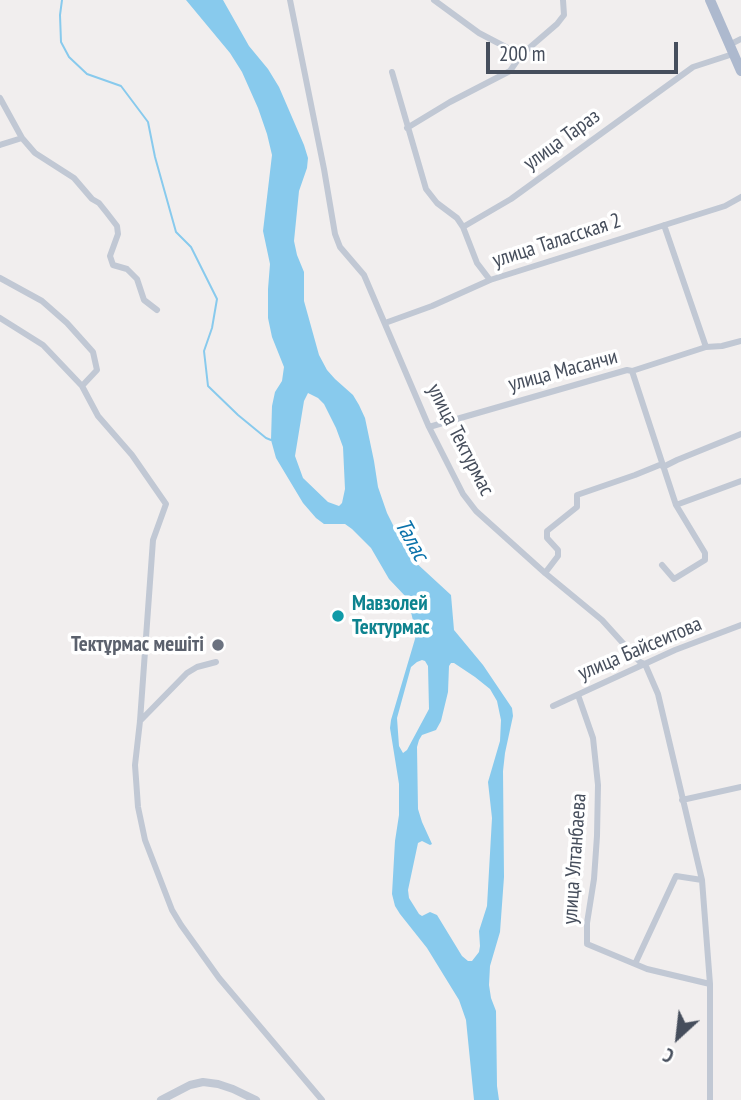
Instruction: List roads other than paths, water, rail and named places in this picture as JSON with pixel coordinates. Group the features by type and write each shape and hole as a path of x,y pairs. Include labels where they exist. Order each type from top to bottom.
{"main road":[{"path":"710,0 741,71"}],"street":[{"name":"улица Тектурмас","path":"290,0 335,234 340,247 364,275 429,427 463,494 476,511 602,620 640,662 645,664 658,694 702,880 710,984 710,1100"},
{"path":"434,0 479,33 521,55"},
{"path":"407,128 510,71 521,55 564,15 563,0"},
{"name":"улица Тараз","path":"463,227 511,199 693,67 731,49 741,39"},
{"path":"392,72 426,190 437,203 457,218 477,262 490,280"},
{"path":"0,98 22,138 35,153 74,178 117,226 118,234 110,256 113,265 127,269 137,279 144,300 157,310"},
{"path":"0,145 22,138"},
{"name":"улица Таласская 2","path":"385,323 490,280 726,206 741,197"},
{"path":"664,225 706,347"},
{"path":"0,278 42,301 67,323 93,352 97,370 82,386"},
{"path":"0,318 43,345 82,386 98,416 132,455 166,504 153,540 135,765 138,807 145,840 172,910 181,925 219,978 322,1100"},
{"name":"улица Масанчи","path":"429,427 627,370 632,371 706,347 741,341"},
{"path":"632,371 676,505 705,554 705,560 674,579 662,565"},
{"path":"545,573 558,556 558,550 547,538 547,531 577,507 577,495 741,434"},
{"path":"676,505 741,481"},
{"name":"улица Байсеитова","path":"553,706 675,650 741,625"},
{"path":"140,721 187,674 197,667 216,662"},
{"name":"улица Ултанбаева","path":"578,695 593,738 598,785 597,835 587,944 635,964"},
{"path":"682,800 741,787"},
{"path":"702,880 676,876 635,964 710,984"},
{"path":"161,1100 190,1084 203,1082 233,1089 256,1100"}],"water":[{"path":"186,0 223,0 249,46 279,87 308,158 299,191 294,241 304,272 304,301 319,355 327,370 353,395 365,418 378,487 404,547 413,560 451,595 454,630 483,665 512,708 513,716 503,771 504,877 500,932 490,966 489,985 496,1011 499,1100 474,1100 466,1020 459,1000 427,948 400,914 392,894 399,784 390,728 416,633 410,608 406,597 389,579 371,548 352,529 345,524 324,524 303,503 276,458 271,440 272,406 275,392 282,381 284,367 268,318 270,264 263,231 272,155 258,108 230,53","holes":["308,393 324,404 343,447 345,489 339,506 328,502 303,478 295,456 304,401","425,661 428,666 429,709 403,753 399,746 397,718 411,667 417,662","454,663 490,689 497,701 501,720 500,741 488,782 492,818 487,906 479,931 479,952 472,961 462,956 437,915 430,912 422,916 419,914 409,898 408,890 418,843 422,841 432,844 418,809 417,747 422,735 436,730 441,721 448,692 449,666"]}],"waterway":[{"path":"62,0 61,42 69,57 87,74 121,86 148,122 176,232 191,247 217,299 212,328 204,351 208,386 238,415 271,440"}],"place":[{"name":"Мавзолей Тектурмас","path":"338,616"},
{"name":"Тектұрмас мешіті","path":"218,645"}],"water label":[{"name":"Талас","path":"411,540"}]}
